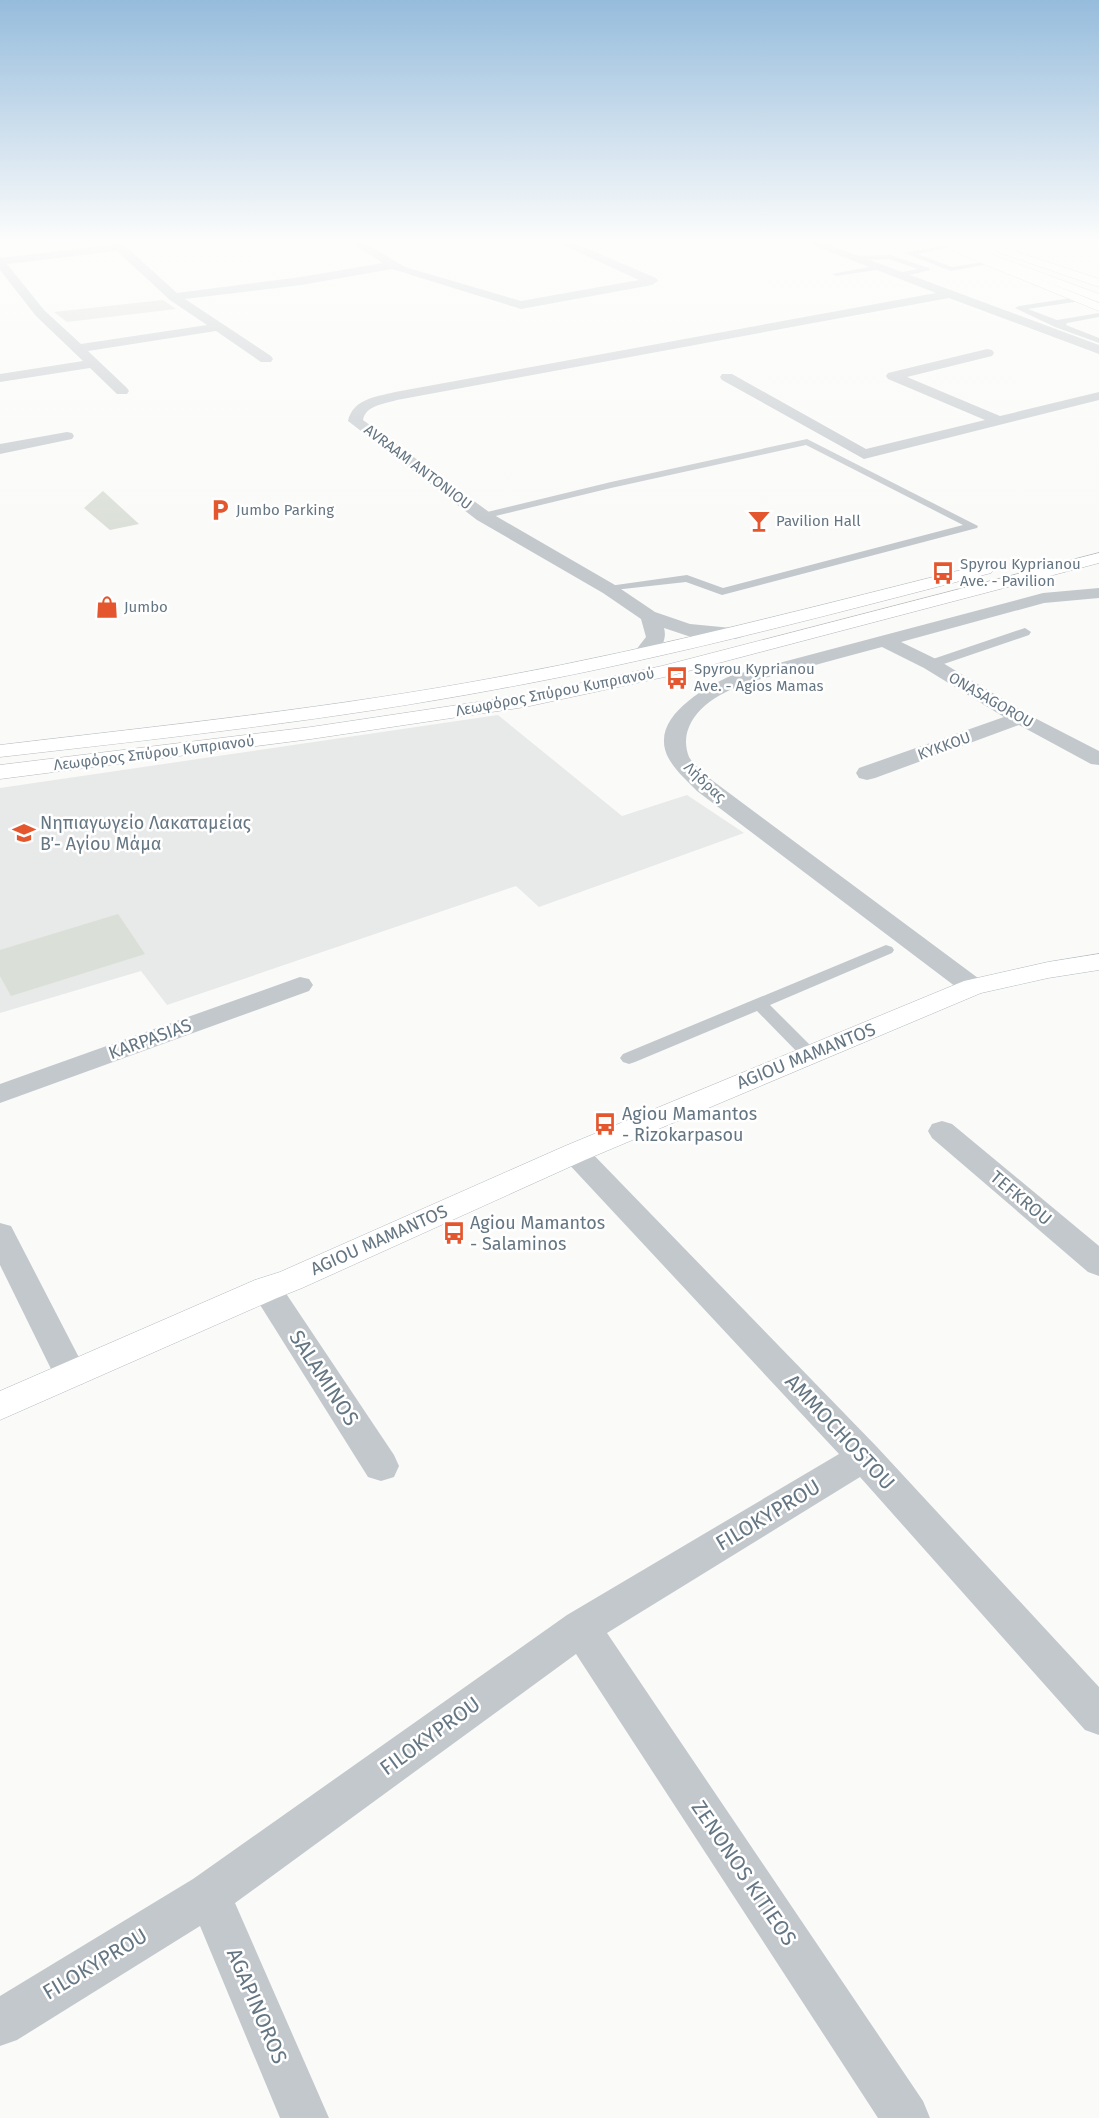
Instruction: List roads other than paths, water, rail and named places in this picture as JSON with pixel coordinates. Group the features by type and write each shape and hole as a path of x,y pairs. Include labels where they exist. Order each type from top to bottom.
{"main road":[{"name":"Λεωφόρος Σπύρου Κυπριανού","path":"0,772 311,733 525,701 662,672 1099,558"},
{"name":"Λεωφόρος Σπύρου Κυπριανού","path":"0,751 304,714 416,697 642,654 735,633 1002,565"},
{"name":"AGIOU MAMANTOS","path":"0,1406 266,1289 291,1280 575,1153 973,987 1048,970 1099,962"}],"street":[{"path":"65,338 122,391"},
{"path":"76,349 149,338"},
{"path":"235,338 266,359"},
{"name":"AVRAAM ANTONIOU","path":"713,338 395,396 366,404 356,412 355,421 483,516 609,589 648,616 688,630 735,633"},
{"path":"1067,338 1099,350"},
{"path":"987,353 893,376 1000,421"},
{"path":"0,365 6,377 92,364"},
{"path":"727,377 864,454 1099,396"},
{"path":"0,449 67,436"},
{"name":"Λήδρας","path":"973,987 705,786 687,769 678,756 675,737 679,723 691,708 707,694 737,680 1043,598 1099,593"},
{"path":"642,654 654,644 657,636 656,630 648,616"},
{"name":"ONASAGOROU","path":"884,641 931,664 1020,718 1096,755"},
{"name":"KYKKOU","path":"868,774 1020,718"},
{"name":"KARPASIAS","path":"0,1094 300,985"},
{"name":"TEFKROU","path":"942,1131 1099,1264"},
{"name":"AMMOCHOSTOU","path":"575,1153 864,1457 1099,1716"},
{"path":"2,1243 71,1374"},
{"name":"SALAMINOS","path":"266,1289 381,1466"},
{"name":"FILOKYPROU","path":"0,2023 209,1895 581,1628 864,1457"},
{"name":"ZENONOS KITIEOS","path":"581,1628 906,2118"},
{"name":"AGAPINOROS","path":"209,1895 305,2118"}],"lane":[{"path":"483,516 611,484 807,442 973,526 722,592 687,578 609,589"},
{"path":"931,664 1025,632"},
{"path":"629,1058 886,950"},
{"path":"759,1003 809,1054"}],"place":[{"name":"Jumbo Parking","path":"220,510"},
{"name":"Pavilion Hall","path":"759,521"},
{"name":"Spyrou Kyprianou Ave. - Pavilion","path":"943,573"},
{"name":"Jumbo","path":"107,607"},
{"name":"Spyrou Kyprianou Ave. - Agios Mamas","path":"677,678"},
{"name":"Νηπιαγωγείο Λακαταμείας Β΄- Αγίου Μάμα","path":"24,833"},
{"name":"Agiou Mamantos - Rizokarpasou","path":"605,1124"},
{"name":"Agiou Mamantos - Salaminos","path":"454,1233"}]}
